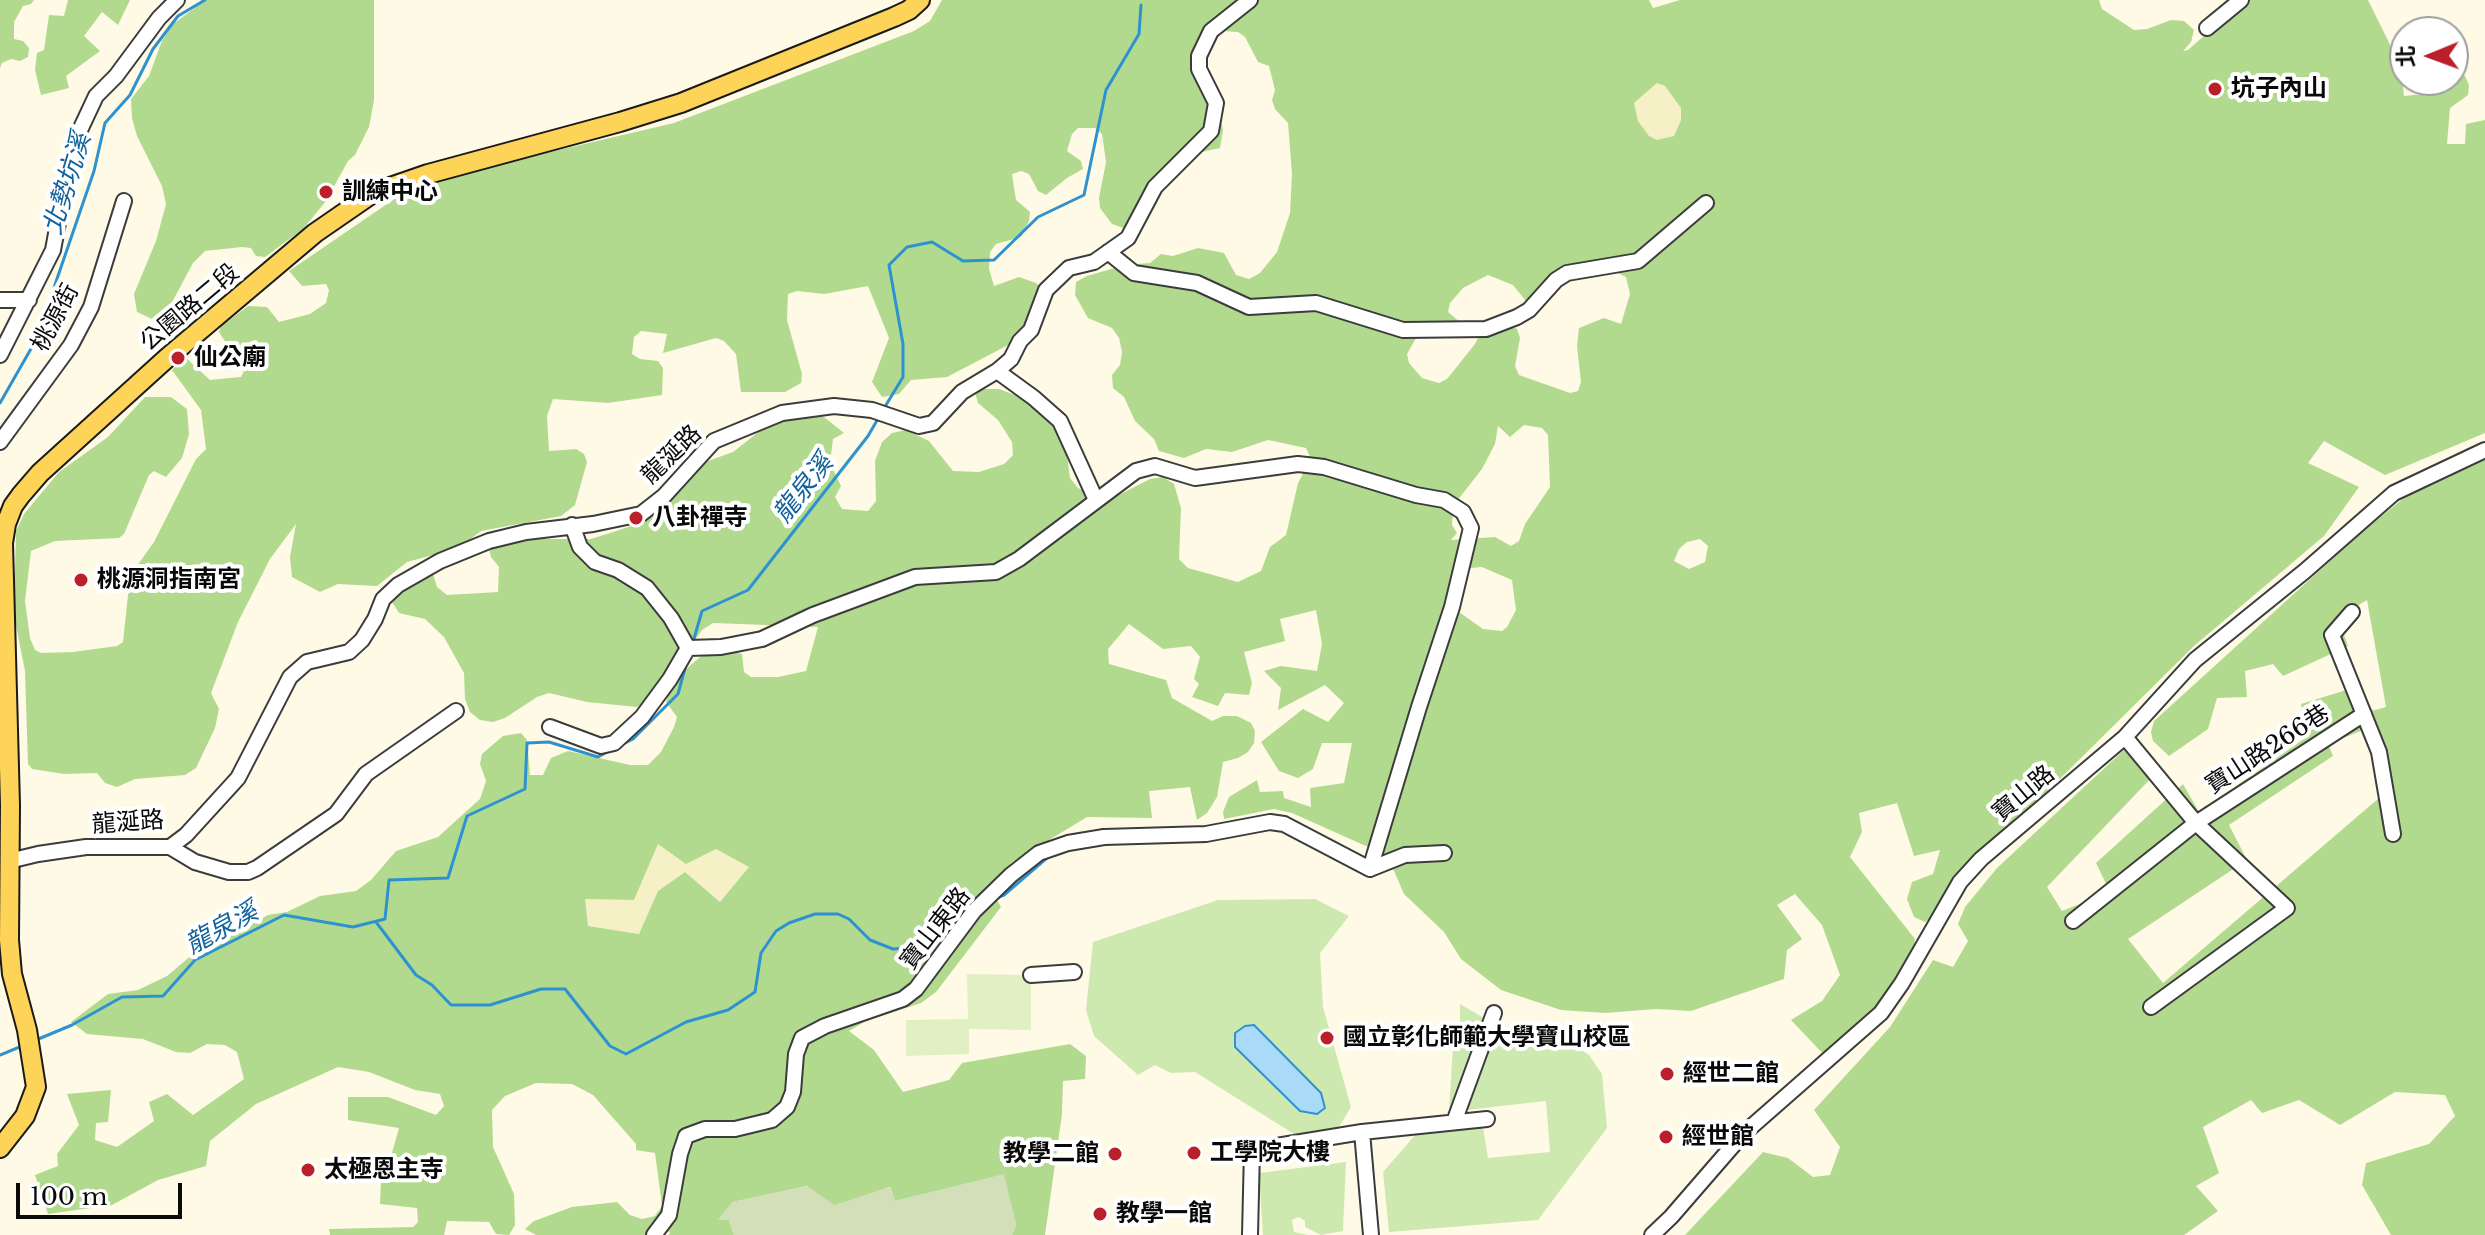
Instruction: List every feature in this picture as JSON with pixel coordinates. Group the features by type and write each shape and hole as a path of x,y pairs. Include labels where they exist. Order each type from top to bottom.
{"main road":[{"name":"公園路二段","path":"0,1148 25,1116 36,1087 30,1043 12,974 3,543 13,506 40,473 149,374 315,233 373,193 428,174 681,103 894,17 920,0"}],"street":[{"path":"0,355 53,250 67,174 81,128 96,96 177,0"},
{"name":"龍涎路","path":"9,861 86,847 170,847 186,835 238,778 290,677 307,662 349,652 362,640 383,599 398,585 440,561 489,541 526,532 593,524 641,514 664,496 714,441 782,413 834,406 872,410 919,426 933,423 962,392 1011,359 1020,341 1031,330 1046,290 1069,268 1094,262 1128,238 1155,187 1211,131 1216,103 1199,69 1199,56 1211,31 1250,0"},
{"path":"2207,28 2241,0"},
{"name":"桃源街","path":"0,442 71,345 85,320 124,201"},
{"path":"1108,252 1134,273 1197,283 1249,307 1316,303 1403,330 1486,329 1529,310 1556,280 1567,273 1638,261 1706,203"},
{"path":"0,300 29,300"},
{"path":"997,371 1060,421 1096,500"},
{"name":"寶山路","path":"1652,1235 1743,1134 1881,1013 1902,983 1960,882 1981,859 2125,737 2195,660 2305,571 2394,493 2485,450"},
{"path":"688,648 721,647 762,639 813,615 915,577 996,572 1019,559 1136,471 1155,466 1195,478 1298,464 1324,467 1416,495 1444,500 1463,512 1471,528 1452,607 1370,869"},
{"path":"572,525 580,547 595,562 618,570 647,588 671,618 688,648"},
{"path":"2352,612 2332,635 2379,752 2393,834"},
{"path":"550,727 601,746 614,743 642,717 688,648"},
{"path":"170,847 195,862 229,872 248,872 257,868 336,814 366,774 456,711"},
{"name":"寶山路266巷","path":"2073,921 2196,823 2364,714"},
{"name":"寶山路266巷","path":"2125,737 2196,823 2287,908 2151,1007"},
{"path":"0,777 10,805"},
{"name":"寶山東路","path":"654,1235 669,1215 686,1136 705,1129 735,1129 772,1120 787,1107 793,1092 796,1054 802,1038 825,1026 903,999 916,989 974,911 1039,853 1068,843 1104,837 1206,834 1270,822 1284,824 1370,869"},
{"path":"1370,869 1405,855 1444,853"},
{"path":"1031,975 1074,972"},
{"path":"1454,1122 1494,1013"},
{"path":"1250,1235 1252,1150 1362,1132 1487,1119"},
{"path":"1362,1132 1371,1235"}],"shaded area":[{"path":"1657,83 1665,86 1681,108 1681,120 1674,136 1657,141 1638,121 1634,103"},
{"path":"658,844 716,849 750,867 720,902 685,872 658,891 639,934 588,926 584,899 634,900"}],"green space":[{"path":"0,0 34,0 23,6 14,22 14,39 23,41 29,48 28,57 20,61 11,59 2,63 0,68"},
{"path":"68,0 130,0 118,25 102,12 84,36 100,51 66,76 69,88 41,95 35,70 37,53 44,50 49,15 64,16"},
{"path":"205,0 374,0 374,100 369,127 355,155 348,161 326,201 303,229 265,257 256,256 251,248 242,247 205,251 193,263 163,319 154,320 137,312 134,294 156,241 166,204 162,186 137,136 131,99 149,76 162,41 172,25"},
{"path":"942,0 1649,0 1653,8 1680,0 2099,0 2102,9 2134,30 2147,29 2171,20 2184,21 2194,30 2191,42 2183,51 2213,28 2239,0 2368,0 2389,43 2389,96 2467,96 2450,108 2447,144 2465,144 2466,124 2485,120 2485,433 2385,475 2324,441 2308,463 2359,487 2324,536 2194,646 1982,856 1940,910 1925,922 1914,917 1907,899 1912,882 1933,874 1940,850 1914,856 1897,803 1859,813 1862,832 1850,857 1915,939 1913,958 1880,1009 1826,1057 1791,1020 1822,1001 1840,975 1822,925 1795,894 1777,905 1802,939 1787,950 1784,979 1691,1011 1656,1009 1605,1013 1561,1010 1501,990 1461,959 1444,932 1404,894 1391,864 1377,851 1292,813 1274,809 1224,819 1223,812 1229,797 1257,780 1260,792 1283,791 1284,798 1311,807 1310,788 1344,783 1352,743 1322,743 1313,769 1298,778 1279,771 1261,742 1303,709 1328,722 1344,703 1325,685 1278,710 1281,688 1264,671 1281,666 1317,671 1322,644 1316,610 1280,619 1285,641 1244,652 1252,683 1249,695 1225,693 1218,706 1192,697 1199,684 1194,679 1200,657 1191,646 1163,649 1129,624 1108,649 1109,664 1166,680 1172,698 1212,721 1223,716 1237,716 1251,723 1255,731 1254,743 1248,752 1223,762 1217,797 1207,813 1197,820 1190,787 1149,791 1152,818 1087,817 1011,863 993,893 1001,907 936,992 921,1003 866,1021 849,1031 874,1050 903,1092 949,1080 962,1063 1070,1044 1086,1056 1085,1079 1063,1081 1062,1114 1045,1235 1012,1235 1016,1225 1003,1175 895,1201 890,1187 834,1206 807,1186 733,1202 719,1219 729,1220 734,1235 669,1235 670,1231 662,1235 536,1235 525,1229 534,1221 572,1207 617,1202 630,1215 642,1219 655,1216 662,1206 655,1153 636,1150 636,1144 593,1095 572,1084 536,1083 505,1096 492,1110 493,1147 514,1194 515,1225 509,1235 496,1234 489,1222 447,1221 444,1235 330,1235 329,1229 413,1227 418,1222 417,1208 380,1204 382,1157 391,1156 399,1128 348,1120 348,1097 388,1097 436,1115 444,1106 440,1094 415,1090 369,1072 338,1067 256,1104 210,1141 206,1166 158,1180 112,1205 48,1214 35,1175 58,1166 57,1154 79,1125 67,1094 111,1090 108,1122 96,1123 95,1140 117,1147 154,1121 149,1102 167,1094 193,1115 244,1079 237,1052 225,1045 207,1044 190,1053 176,1052 143,1039 87,1034 71,1022 108,994 138,990 167,976 193,954 268,915 287,912 320,896 356,891 371,880 396,851 438,837 480,799 486,781 480,764 482,754 503,736 521,733 527,740 530,775 543,775 551,758 568,751 630,765 648,765 661,752 677,717 666,702 669,693 685,670 707,651 715,647 742,654 744,672 751,677 778,677 806,671 818,627 713,623 702,630 680,661 661,678 648,700 637,707 587,702 549,693 493,722 480,720 470,712 465,699 464,673 444,637 425,619 399,613 392,602 398,590 408,582 433,574 437,587 447,595 498,592 499,567 491,557 488,544 500,539 591,539 641,523 662,507 687,476 708,461 733,452 775,419 800,411 824,417 844,433 833,439 830,463 841,486 835,497 842,509 868,511 876,501 875,461 882,442 892,433 906,430 929,441 953,471 979,472 1004,464 1013,455 1012,442 998,420 978,403 974,389 999,389 1023,398 1036,397 1065,439 1070,478 1078,488 1102,497 1115,497 1150,479 1163,477 1174,484 1181,508 1179,559 1188,568 1238,582 1261,571 1270,547 1286,535 1298,483 1311,459 1306,448 1268,440 1232,452 1206,449 1184,458 1159,451 1154,439 1135,421 1124,397 1113,388 1112,375 1120,365 1122,352 1119,338 1112,328 1088,318 1075,295 1076,282 1087,276 1125,265 1150,263 1161,254 1173,256 1198,248 1224,253 1236,275 1249,279 1260,273 1277,252 1290,213 1292,174 1288,123 1275,109 1272,100 1275,90 1269,66 1258,62 1245,37 1238,32 1220,31 1213,37 1205,53 1204,81 1220,113 1223,130 1220,148 1202,152 1175,174 1129,230 1112,224 1100,208 1106,162 1102,134 1095,128 1078,128 1072,134 1067,151 1081,161 1083,169 1046,195 1038,191 1029,174 1021,171 1012,174 1016,200 1030,212 1029,221 1021,237 996,244 990,252 989,269 994,286 1019,277 1036,283 1043,290 1040,308 1012,343 947,377 911,380 899,394 882,397 872,382 889,338 868,286 824,294 797,291 788,294 787,320 802,374 801,383 785,392 741,392 736,354 724,341 716,338 663,353 667,334 641,331 634,337 632,354 640,359 658,361 663,368 662,395 608,403 553,399 547,416 549,451 576,449 584,454 587,462 575,505 561,516 481,531 459,548 407,562 377,586 338,584 320,592 292,577 290,557 296,524 270,559 238,622 211,693 219,709 215,728 196,768 185,775 135,779 117,787 105,783 97,773 64,774 32,769 28,764 25,671 14,615 16,531 24,514 59,472 108,437 145,397 171,397 187,409 189,434 182,458 166,477 154,471 149,475 124,534 119,538 55,541 31,551 25,601 30,638 35,650 41,653 73,652 117,646 123,642 134,570 154,542 196,459 206,449 201,410 172,370 185,357 210,380 241,377 244,371 219,332 221,326 248,306 267,307 279,322 310,314 326,303 329,290 326,284 302,286 289,271 409,189 426,181 674,123 914,31 930,21","holes":["1657,83 1665,86 1681,108 1681,120 1674,136 1657,140 1649,136 1638,121 1634,103","1601,265 1626,277 1630,294 1621,324 1604,318 1579,328 1577,346 1581,382 1578,391 1570,393 1519,375 1515,366 1520,338 1517,329 1509,325 1483,328 1475,344 1447,379 1439,383 1422,378 1409,363 1407,354 1416,338 1461,334 1462,324 1448,312 1450,303 1463,288 1488,275 1513,285 1530,306 1584,269","1524,425 1542,428 1548,435 1550,487 1525,524 1519,541 1511,546 1495,537 1451,540 1457,533 1452,525 1453,506 1482,469 1495,444 1498,426 1510,437","1700,539 1708,546 1705,562 1689,569 1674,561 1679,549 1687,542","1482,567 1512,580 1516,610 1502,631 1483,629 1456,610 1454,585 1466,584 1470,568","658,844 686,864 716,849 749,867 720,902 685,872 658,891 639,934 588,926 585,899 634,900"]},
{"path":"2485,458 2485,1235 2391,1235 2362,1185 2366,1163 2429,1144 2455,1116 2445,1095 2395,1092 2340,1125 2299,1100 2262,1113 2251,1100 2203,1127 2219,1173 2196,1186 2218,1211 2184,1235 1685,1235 1763,1152 1788,1158 1813,1177 1830,1175 1840,1147 1814,1110 1890,1027 1933,960 1953,967 1968,941 1958,924 1965,907 1997,868 2125,749 2155,774 2047,887 2062,911 2110,892 2096,863 2183,784 2199,812 2308,736 2301,704 2353,688 2361,714 2386,707 2367,600 2338,617 2348,646 2283,676 2273,664 2245,671 2247,697 2217,698 2208,729 2169,756 2153,741 2151,732 2154,721 2362,532 2415,489","holes":["2366,729 2393,786 2163,983 2128,939 2247,860 2229,825 2333,756 2328,744"]},
{"path":"1315,899 1349,916 1320,953 1323,1007 1351,1107 1339,1127 1294,1134 1195,1072 1171,1073 1155,1065 1138,1075 1094,1036 1086,1010 1093,942 1218,900"},
{"path":"967,974 1031,975 1031,1030 969,1029 969,1054 906,1056 906,1020 968,1019"},
{"path":"1460,1004 1504,1030 1563,1039 1589,1055 1602,1074 1607,1128 1538,1220 1389,1232 1383,1172 1416,1134 1483,1127 1488,1158 1550,1152 1546,1101 1449,1112 1453,1046 1460,1045"},
{"path":"1346,1162 1343,1231 1321,1235 1305,1227 1305,1221 1299,1217 1292,1220 1294,1232 1308,1235 1263,1235 1259,1173"},
{"path":"1004,1174 1016,1225 1012,1235 734,1235 729,1220 719,1220 732,1202 807,1186 834,1205 891,1187 895,1201"}],"water":[{"path":"1254,1025 1321,1093 1325,1108 1317,1114 1300,1111 1235,1047 1235,1033 1245,1026"}],"waterway":[{"name":"北勢坑溪","path":"0,403 36,340 94,171 105,123 130,95 153,49 178,16 205,0"},
{"name":"龍泉溪","path":"883,410 903,377 903,344 889,265 907,247 932,242 963,261 994,260 1038,217 1084,195 1106,90 1139,34 1141,5"},
{"name":"龍泉溪","path":"693,642 702,611 748,590 868,436 879,417"},
{"name":"龍泉溪","path":"623,744 633,739 678,694 687,661"},
{"name":"龍泉溪","path":"36,1040 72,1025 122,997 163,996 195,960 284,915 353,927 385,919 389,880 448,878 467,816 525,789 527,743 549,742 598,757 609,751"},
{"path":"994,899 1004,895 1048,857"},
{"path":"376,922 416,975 432,985 451,1005 490,1005 541,989 565,989 610,1046 626,1054 686,1022 728,1010 755,992 761,953 776,931 789,923 815,914 838,914 849,919 870,940 893,949 927,947 944,927 963,915"},
{"name":"龍泉溪","path":"0,1055 22,1046"}],"place":[{"name":"坑子內山","path":"2215,89"},
{"name":"訓練中心","path":"326,192"},
{"name":"仙公廟","path":"178,358"},
{"name":"八卦禪寺","path":"636,518"},
{"name":"桃源洞指南宮","path":"81,580"},
{"name":"國立彰化師範大學寶山校區","path":"1327,1038"},
{"name":"經世二館","path":"1667,1074"},
{"name":"經世館","path":"1666,1137"},
{"name":"工學院大樓","path":"1194,1153"},
{"name":"教學二館","path":"1115,1154"},
{"name":"太極恩主寺","path":"308,1170"},
{"name":"教學一館","path":"1100,1214"}]}
